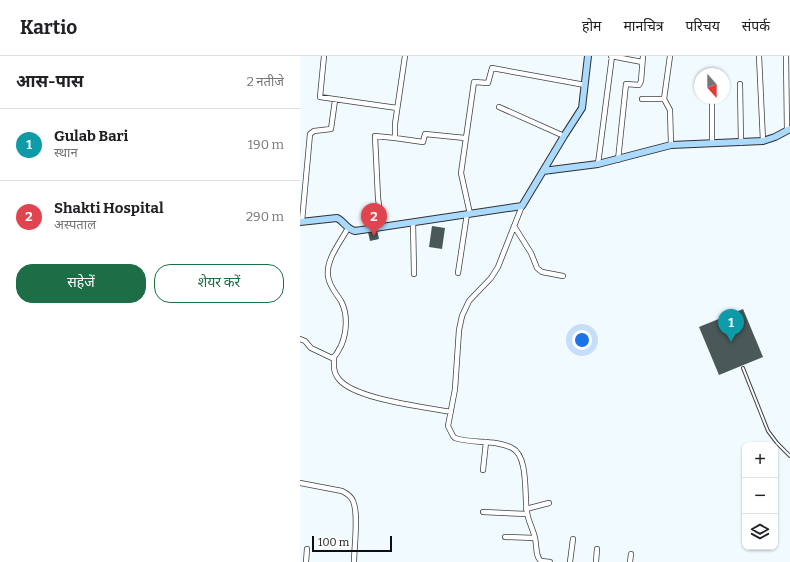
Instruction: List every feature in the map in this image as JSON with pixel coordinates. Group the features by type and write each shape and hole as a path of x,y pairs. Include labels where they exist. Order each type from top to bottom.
{"street":[{"path":"324,56 320,97 397,108"},
{"path":"394,138 405,56"},
{"path":"550,562 541,562 537,556 535,538 527,512 524,475 520,457 517,452 511,447 486,442 458,439 453,436 448,426 456,389 459,330 462,316 469,301 494,273 504,253 522,206 582,108 588,56"},
{"path":"598,164 611,56 642,62"},
{"path":"618,160 626,84 639,85 641,81 643,56"},
{"path":"670,56 664,99 670,110 671,145"},
{"path":"759,56 763,141"},
{"path":"544,171 618,160 671,145 741,143 763,141 774,138 789,130 786,56"},
{"path":"458,273 468,214 461,173 474,82 488,83 492,68 585,85"},
{"path":"740,84 741,143"},
{"path":"642,100 664,99"},
{"path":"335,100 331,129 314,131 310,134 301,221 337,218 341,220 348,228 355,231 522,206"},
{"path":"712,104 712,143"},
{"path":"499,107 564,136"},
{"path":"382,227 378,198 376,136 423,142 425,134 465,138"},
{"path":"413,222 414,274"},
{"path":"514,226 527,247 537,268 542,272 563,276"},
{"path":"348,228 328,268 330,283 342,305 346,322 342,343 334,357 334,372 341,382 347,387 372,396 451,412"},
{"path":"300,339 311,348 334,357"},
{"path":"483,470 486,442"},
{"path":"300,483 342,491 348,494 353,500 356,513 354,562"},
{"path":"483,512 527,512 549,503"},
{"path":"505,537 535,538"},
{"path":"570,562 573,539"},
{"path":"306,562 308,549"},
{"path":"596,562 597,549"},
{"path":"630,562 631,554"}],"lane":[{"path":"743,368 768,431 790,456"}],"building":[{"path":"432,226 445,228 442,249 429,247"},
{"path":"377,230 379,239 370,241 368,232"},
{"path":"743,309 763,357 719,375 699,327"}],"place":[{"name":"Shakti Hospital","path":"374,236"},
{"name":"Gulab Bari","path":"731,342"}]}
